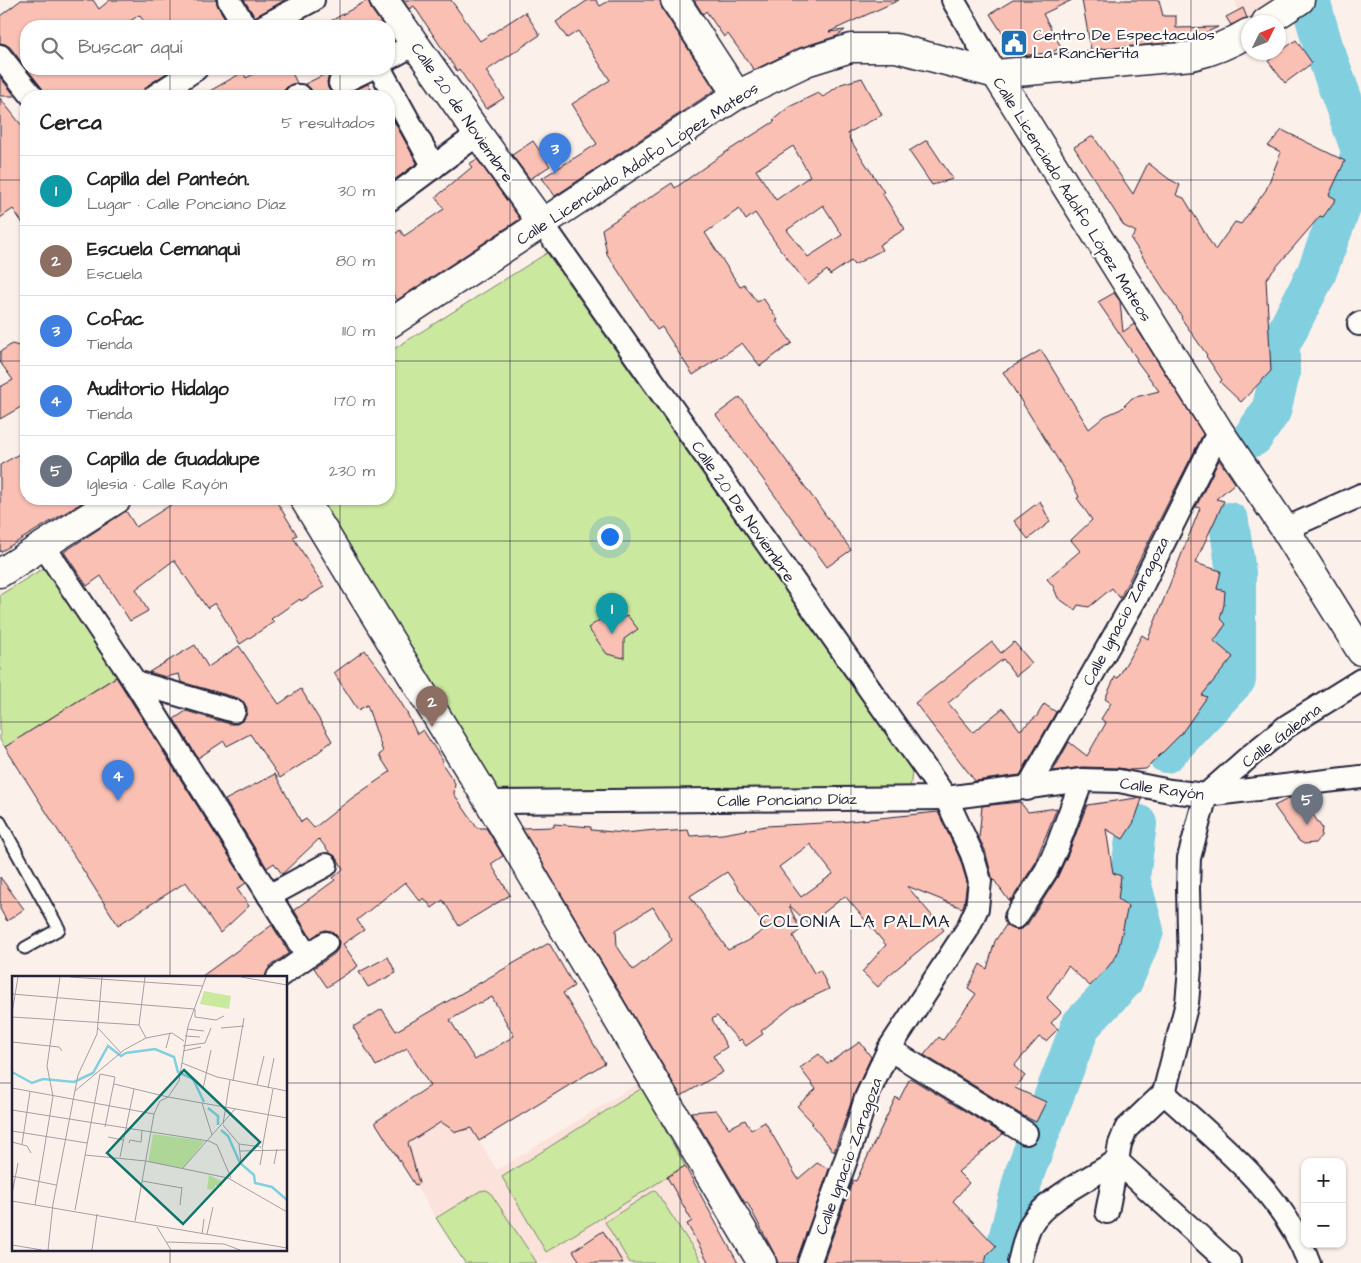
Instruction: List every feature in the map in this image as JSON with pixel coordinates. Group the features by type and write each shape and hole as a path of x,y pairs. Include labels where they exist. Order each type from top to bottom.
{"main road":[{"name":"Calle 20 de Noviembre","path":"384,0 542,223"},
{"path":"675,0 737,95"},
{"path":"1277,15 1300,0"},
{"path":"996,74 1192,56 1212,52 1240,38"},
{"name":"Calle Licenciado Adolfo López Mateos","path":"395,320 737,95 806,62 851,48 896,48 996,74 1219,431 1285,529 1361,650"},
{"path":"0,573 107,505"},
{"path":"308,505 489,802 762,1263"}],"street":[{"path":"229,0 242,20"},
{"path":"275,20 313,0"},
{"path":"953,0 996,74"},
{"path":"395,55 415,44"},
{"path":"0,56 27,90"},
{"path":"164,90 187,75"},
{"path":"340,83 357,75"},
{"path":"383,75 392,90"},
{"path":"395,96 434,167"},
{"path":"395,196 478,134"},
{"name":"Calle 20 De Noviembre","path":"542,223 946,798"},
{"name":"Calle Ignacio Zaragoza","path":"1027,788 1137,596 1219,431"},
{"path":"1285,529 1361,495"},
{"path":"43,545 135,682 307,956"},
{"name":"Calle Galeana","path":"1206,795 1287,726 1361,680"},
{"path":"135,682 234,711"},
{"name":"Calle Rayón","path":"1082,780 1119,781 1170,791 1206,795 1361,778"},
{"path":"1016,917 1046,871 1082,780"},
{"name":"Calle Ponciano Díaz","path":"489,802 946,798 1082,780"},
{"path":"1107,1212 1120,1144 1126,1129 1164,1093 1187,1003 1190,969 1189,858 1206,795"},
{"name":"Calle Ignacio Zaragoza","path":"809,1263 854,1140 866,1098 889,1049 967,930 977,908 980,881 972,854 946,798"},
{"path":"269,896 326,864"},
{"path":"279,976 326,942"},
{"path":"889,1049 1026,1133"},
{"path":"1164,1093 1256,1179 1283,1212 1303,1245 1309,1263"},
{"path":"1020,1263 1025,1238 1031,1224 1040,1212 1053,1201 1117,1161"},
{"path":"1117,1161 1230,1263"}],"lane":[{"path":"0,822 59,929 25,948"}],"shaded area":[{"path":"1235,0 1276,0 1257,15 1246,15 1243,9 1238,11"},
{"path":"442,1082 497,1170 639,1083 738,1263 465,1263 375,1122"}],"green space":[{"path":"547,253 912,771 910,790 495,798 304,505 395,505 395,348"},
{"path":"47,566 117,676 5,747 0,740 0,595"},
{"path":"642,1088 685,1166 546,1252 502,1177"},
{"path":"486,1190 490,1192 537,1263 465,1263 436,1218 480,1191"},
{"path":"655,1190 702,1263 630,1263 605,1222"}],"building":[{"path":"21,0 93,0 99,9 110,0 216,0 226,20 143,20 139,15 132,20 20,20 20,60 10,47 0,43 0,16"},
{"path":"244,0 285,0 255,17"},
{"path":"368,0 371,9 379,20 333,20"},
{"path":"403,0 451,0 480,41 525,12 540,35 486,71 504,98 486,109 459,69 457,71 414,6 409,9"},
{"path":"588,0 596,0 600,6 611,0 660,0 662,9 715,90 555,196 542,178 597,144 572,104 610,80 578,31 567,38 556,22"},
{"path":"694,0 899,0 829,32 845,30 837,36 799,48 754,70 728,34 724,37 706,11 703,14"},
{"path":"1013,0 1072,0 1043,14 1061,47 1051,53 1017,56 990,14"},
{"path":"1082,0 1159,0 1163,16 1176,16 1176,28 1218,27 1188,41 1091,50"},
{"path":"1243,8 1246,15 1241,15 1241,21 1231,25 1226,17"},
{"path":"1296,40 1312,63 1285,83 1268,61 1286,60 1286,48"},
{"path":"32,75 164,75 148,85 145,90 43,90"},
{"path":"238,75 244,75 246,78 252,75 293,75 297,83 289,85 284,90 212,90"},
{"path":"324,75 329,75 327,82 329,90 311,90 305,84"},
{"path":"0,77 15,96 0,96"},
{"path":"862,78 882,115 848,133 849,138 884,192 882,193 905,229 879,245 882,250 854,265 851,261 830,275 827,270 808,285 755,213 746,220 739,209 705,233 740,287 744,284 757,302 763,298 778,320 776,321 792,343 760,366 742,343 693,375 662,327 657,330 607,254 602,229 672,183 675,188 723,154 775,121 773,120 789,107 818,93 823,97 841,84","holes":["793,146 810,176 776,200 756,170","823,205 842,235 808,257 787,230"]},
{"path":"368,84 372,90 355,90"},
{"path":"0,98 20,123 20,219 13,209 0,218"},
{"path":"395,123 417,163 395,180"},
{"path":"1282,130 1345,161 1329,195 1336,199 1323,217 1320,216 1266,279 1271,371 1241,402 1220,382 1222,380 1207,355 1131,239 1136,232 1124,226 1074,147 1093,136 1133,194 1148,163 1180,185 1176,195 1184,198 1215,250 1235,222 1241,224 1266,190 1281,152 1268,146"},
{"path":"927,140 953,179 932,185 909,151"},
{"path":"533,141 550,166 530,179 512,155"},
{"path":"477,159 520,219 397,300 395,297 395,234 400,230 404,236 444,209 436,197 472,167 469,164"},
{"path":"1114,293 1120,301 1123,332 1134,324 1203,434 1120,598 1112,588 1089,607 1078,605 1075,610 1058,598 1053,586 1047,579 1080,551 1071,540 1092,520 1077,498 1079,497 1070,479 1003,372 1041,350 1089,429 1105,416 1121,409 1132,398 1159,391 1098,302"},
{"path":"12,344 20,346 20,407 0,419 0,387 13,380 0,362 0,352"},
{"path":"740,397 851,550 827,567 716,415"},
{"path":"20,453 20,505 78,505 0,552 0,465"},
{"path":"1219,460 1235,483 1216,499 1224,501 1195,563 1221,571 1217,589 1225,591 1224,605 1220,618 1226,624 1214,641 1233,657 1202,695 1207,697 1181,734 1146,769 1082,767 1053,771 1069,742 1087,756 1106,723 1101,719 1111,703 1105,699 1115,677 1118,678 1142,635 1148,639 1200,508 1196,507"},
{"path":"1040,501 1050,522 1028,539 1014,521"},
{"path":"171,505 279,505 297,535 293,537 324,587 301,601 300,599 271,619 274,622 240,644 215,603 207,608 174,560 136,589 148,611 130,621 101,576 87,586 64,552 126,511 136,527"},
{"path":"614,610 620,620 627,615 638,629 624,639 624,658 607,654 588,628"},
{"path":"992,642 1001,653 1014,642 1032,663 1016,676 1003,659 948,703 973,732 1003,708 1020,730 1037,716 1044,704 1056,712 1020,775 975,781 915,703"},
{"path":"195,645 208,667 239,646 279,704 301,689 332,741 310,759 280,778 250,734 227,746 224,741 198,758 174,719 186,711 230,724 237,724 247,714 247,708 244,702 238,698 181,682 179,674 166,677 149,672"},
{"path":"365,650 384,675 406,711 417,734 423,730 443,761 441,762 455,783 454,794 477,828 486,828 503,856 491,864 510,895 459,926 443,900 432,908 424,898 420,901 405,882 357,920 364,930 343,944 358,966 327,987 314,968 338,949 339,942 337,936 332,931 325,930 311,938 294,910 335,880 333,878 343,869 337,858 330,853 319,839 282,874 274,863 267,868 225,800 275,774 301,822 306,819 314,828 352,798 390,772 379,755 383,752 367,705 358,710 334,673"},
{"path":"116,677 246,883 237,889 249,906 220,933 186,882 118,925 5,747"},
{"path":"1301,797 1322,828 1321,836 1315,843 1304,844 1299,841 1274,806 1290,798"},
{"path":"1137,798 1142,799 1134,822 1123,839 1106,829 1113,873 1121,876 1118,899 1128,906 1117,955 1090,986 1068,966 1047,998 1061,1012 1051,1023 1058,1029 1046,1041 1039,1037 1014,1066 1025,1076 1015,1088 1046,1102 1036,1122 924,1055 939,1037 943,1040 976,994 968,988 980,964 987,969 995,941 1006,925 1016,930 1027,925 1057,878 1087,805"},
{"path":"1020,802 1028,812 1057,808 1034,865 1010,902 1011,898 1009,901 993,881 985,850 979,838 982,806"},
{"path":"938,812 960,859 967,882 962,908 907,886 944,930 889,975 878,987 862,972 886,945 845,896 817,918 820,922 813,928 789,905 800,930 793,936 814,973 820,970 829,989 793,1006 761,1031 763,1034 746,1046 741,1039 739,1041 717,1016 712,1019 727,1047 713,1056 723,1072 681,1096 522,828 554,827 554,824 591,827 591,830 625,833 655,830 656,832 688,830 690,836 723,834 766,826 841,822","holes":["810,844 833,874 801,897 779,867","727,872 766,928 751,939 728,950 690,896","653,907 672,940 633,970 617,946 616,930"]},
{"path":"0,877 24,909 7,921 0,909"},
{"path":"272,925 289,953 270,966 265,976 202,976"},
{"path":"549,943 574,986 563,993 605,1063 479,1141 471,1128 456,1132 441,1122 408,1143 419,1183 415,1185 375,1122 430,1086 407,1048 376,1066 353,1027 382,1009 396,1031","holes":["492,997 514,1036 475,1060 450,1020"]},
{"path":"388,957 396,973 368,987 359,972"},
{"path":"860,1042 871,1057 854,1094 834,1152 811,1124 813,1123 797,1106 816,1089 800,1068 819,1054 827,1064"},
{"path":"910,1078 1003,1134 958,1172 969,1183 953,1201 996,1246 987,1255 985,1263 823,1263 853,1180 856,1181 896,1097 899,1100"},
{"path":"716,1110 729,1128 745,1120 751,1130 765,1122 798,1179 817,1163 829,1169 796,1263 778,1263 747,1202 745,1203 691,1112"},
{"path":"685,1166 738,1263 709,1263 687,1224 692,1221 667,1177"},
{"path":"603,1231 623,1263 581,1263 573,1251"}],"waterway":[{"path":"1310,0 1324,49 1361,150"},
{"path":"1253,437 1271,411 1280,374 1280,345 1316,274 1361,154"},
{"path":"1166,753 1236,679 1236,573 1229,522"},
{"path":"1002,1263 1025,1172 1081,1025 1123,981 1144,931 1130,878 1137,824"}],"place":[{"name":"Centro De Espectaculos La Rancherita","path":"1014,43"},
{"name":"Cofac","path":"555,174"},
{"name":"Capilla del Panteón.","path":"612,634"},
{"name":"Escuela Cemanqui","path":"432,727"},
{"name":"Auditorio Hidalgo","path":"118,801"},
{"name":"Capilla de Guadalupe","path":"1307,825"}],"district":[{"name":"COLONIA LA PALMA","path":"855,921"}]}
